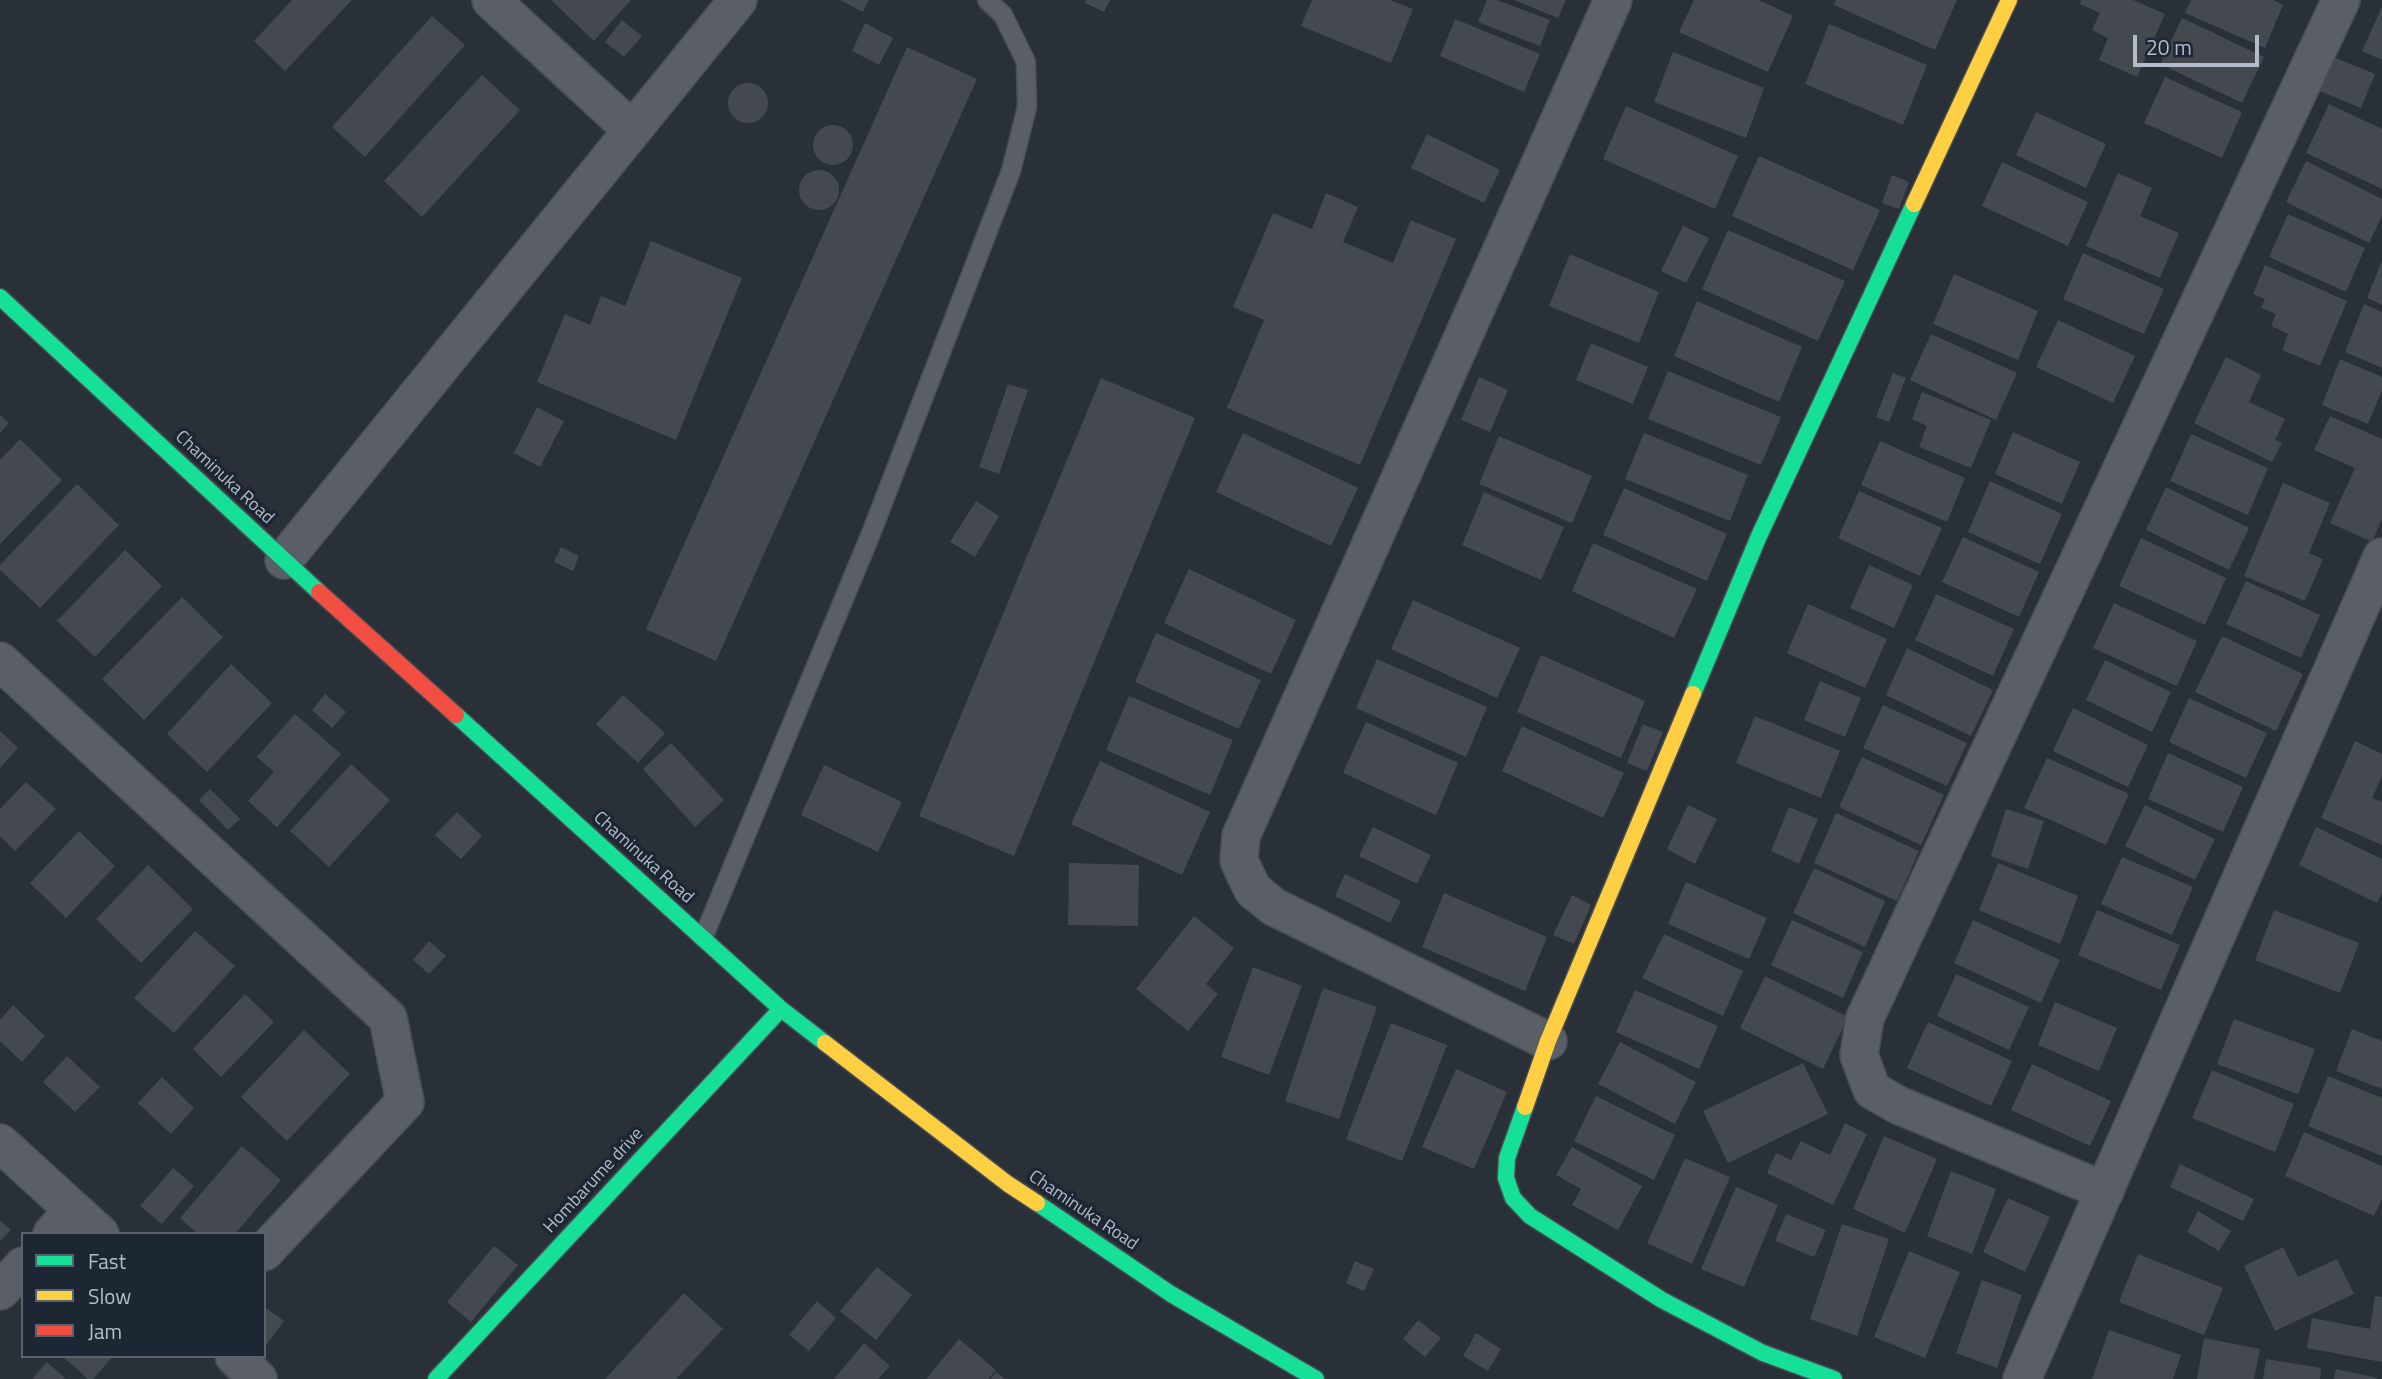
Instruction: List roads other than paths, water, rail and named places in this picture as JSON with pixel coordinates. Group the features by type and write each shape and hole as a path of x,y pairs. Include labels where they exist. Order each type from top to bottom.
{"street":[{"path":"491,0 632,130"},
{"path":"284,560 738,0"},
{"path":"1548,1041 1274,907 1253,890 1239,861 1241,836 1613,0"},
{"path":"1834,1379 1763,1353 1662,1300 1530,1216 1513,1198 1506,1178 1507,1158 1548,1041 1759,536 2009,0"},
{"path":"2105,1191 1898,1105 1872,1090 1859,1055 1864,1018 2341,0"},
{"name":"Chaminuka Road","path":"0,297 284,560 781,1009 1009,1184 1171,1294 1316,1379"},
{"path":"2022,1379 2382,557"},
{"path":"0,661 388,1018 405,1101 266,1250"},
{"name":"Hombarume drive","path":"436,1379 781,1009"},
{"path":"0,1143 75,1226"},
{"path":"0,1291 21,1268"},
{"path":"236,1358 258,1379"}],"lane":[{"path":"703,938 870,536 1010,171 1027,107 1026,62 1003,15 987,0"}]}
